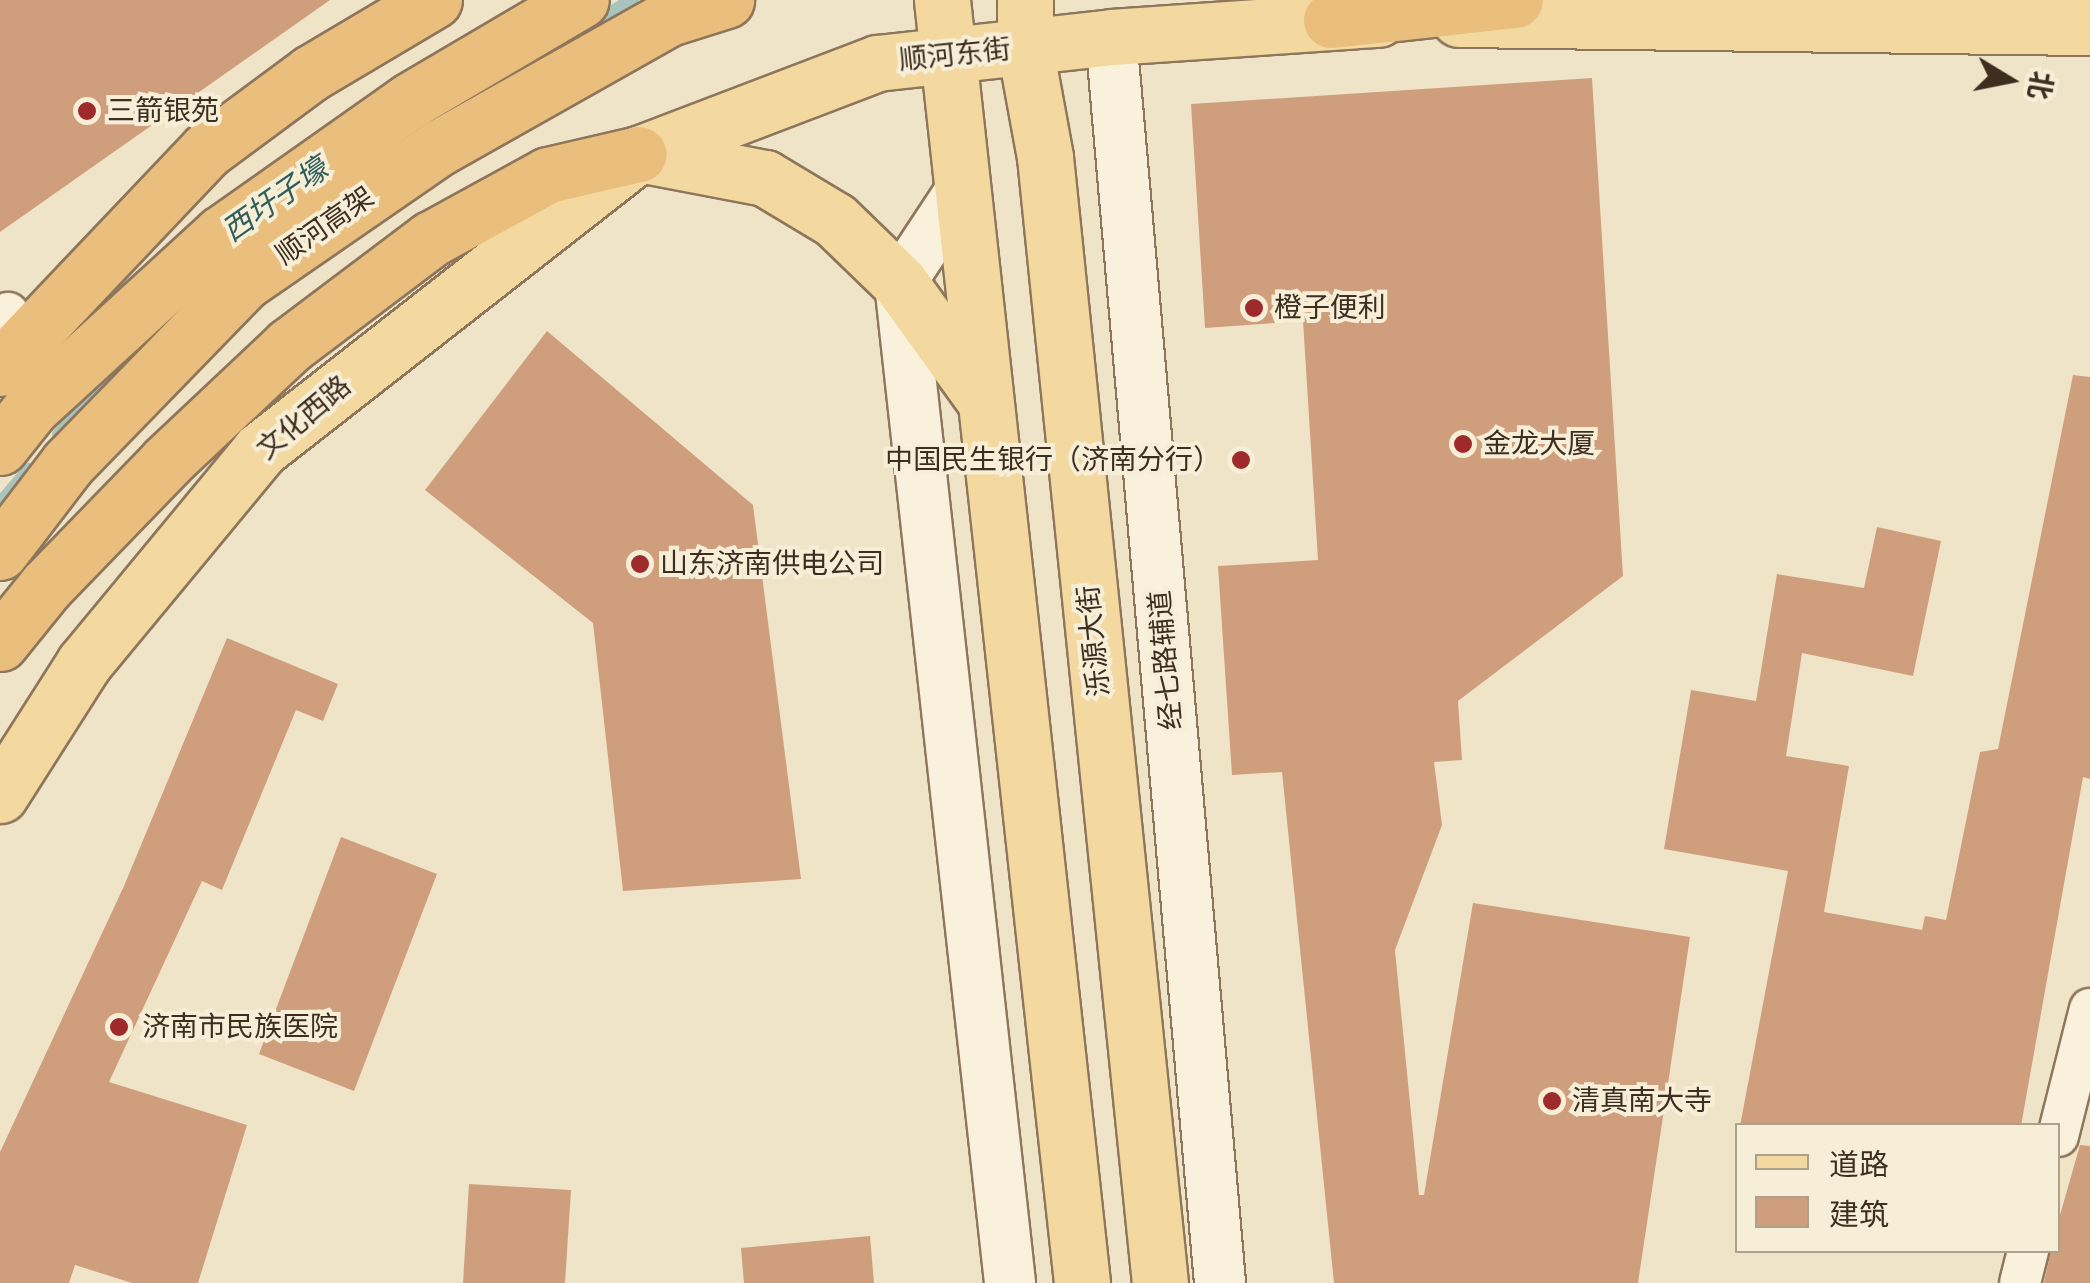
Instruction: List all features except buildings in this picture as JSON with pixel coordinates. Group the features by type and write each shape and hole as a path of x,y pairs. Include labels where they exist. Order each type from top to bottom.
{"highway":[{"path":"0,368 207,150 310,73 434,0"},
{"name":"顺河高架","path":"0,447 31,408 221,234 412,100 581,0"},
{"name":"顺河高架","path":"0,552 68,463 244,282 440,146 669,18 726,0"},
{"path":"1295,14 1515,0"},
{"path":"0,643 46,586 166,461 290,346 448,230 548,175 640,154"}],"main road":[{"path":"942,0 1082,1283"},
{"name":"顺河东街","path":"640,154 876,63 948,57 1025,24 1111,37 1295,14 2090,27"},
{"name":"泺源大街","path":"1025,24 1045,156 1160,1283"},
{"path":"640,154 765,178 834,220 900,283 984,401"},
{"name":"文化西路","path":"0,795 84,663 260,450 640,154"}],"street":[{"name":"经七路辅道","path":"1111,37 1220,1283"},
{"path":"962,189 900,283 1010,1283"},
{"path":"2060,1128 2090,1009"},
{"path":"2020,1283 2027,1253"}],"waterway":[{"name":"西圩子壕","path":"523,69 632,0"},
{"name":"西圩子壕","path":"59,435 106,379 169,321"},
{"name":"西圩子壕","path":"0,504 29,470"}],"place":[{"name":"三箭银苑","path":"87,111"},
{"name":"橙子便利","path":"1254,308"},
{"name":"金龙大厦","path":"1463,444"},
{"name":"中国民生银行（济南分行）","path":"1241,460"},
{"name":"山东济南供电公司","path":"640,564"},
{"name":"济南市民族医院","path":"119,1027"},
{"name":"清真南大寺","path":"1552,1101"}]}
